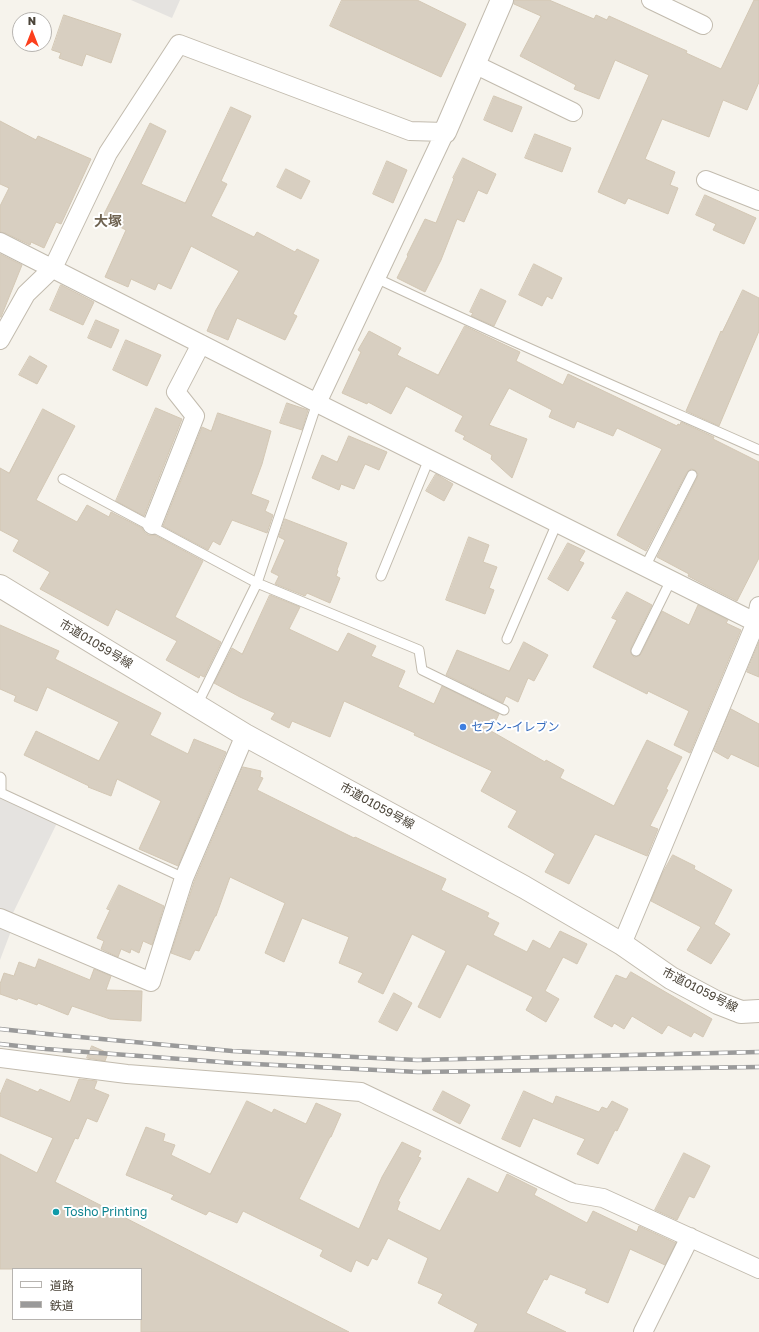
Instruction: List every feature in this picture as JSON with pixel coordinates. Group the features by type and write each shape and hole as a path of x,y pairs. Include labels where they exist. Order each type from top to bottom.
{"street":[{"path":"317,403 445,132 502,0"},
{"path":"651,0 702,25"},
{"path":"0,340 26,294 53,268 108,153 179,44 410,131 445,132"},
{"path":"474,64 573,112"},
{"path":"706,180 759,201"},
{"path":"0,242 671,580 758,617 622,944"},
{"path":"152,525 195,416 176,392 201,344"},
{"name":"市道01059号線","path":"0,586 245,734 524,887 622,944 671,978 718,1003 741,1012 759,1011"},
{"path":"0,918 151,982 184,878 245,734"},
{"path":"0,1058 127,1074 361,1092 573,1193 603,1198 759,1269"},
{"path":"642,1332 690,1237"}],"lane":[{"path":"376,278 475,325 759,450"},
{"path":"197,705 257,582 317,403"},
{"path":"381,576 429,459"},
{"path":"645,567 692,475"},
{"path":"63,478 257,582 419,650 422,670 504,710"},
{"path":"507,638 557,523"},
{"path":"636,651 671,580"},
{"path":"0,777 1,793 184,878"}],"shaded area":[{"path":"131,0 180,0 172,18"},
{"path":"0,777 1,793 57,823 12,915 0,911"},
{"path":"0,926 11,931 0,960"}],"building":[{"path":"342,0 417,0 466,24 441,77 330,26"},
{"path":"514,0 549,0 594,19 596,15 607,20 609,16 687,51 686,53 721,69 754,0 759,0 759,82 747,110 723,100 709,137 662,119 645,159 675,172 670,185 678,188 668,214 628,198 625,204 598,192 649,75 615,60 599,99 574,89 576,85 520,56 541,16 514,4"},
{"path":"64,15 121,34 111,63 86,54 82,66 59,58 61,53 52,50"},
{"path":"494,96 522,107 512,132 484,120"},
{"path":"231,107 251,116 221,181 227,184 211,216 254,237 257,232 295,252 297,249 319,260 293,314 297,316 285,340 237,318 228,340 207,331 216,310 239,271 191,246 171,289 158,283 155,290 131,279 128,287 105,277 126,230 102,218 150,123 166,131 141,184 185,203"},
{"path":"0,121 36,140 38,136 91,159 61,224 56,222 44,248 31,242 30,245 0,232 0,206 9,188 0,184"},
{"path":"535,134 571,148 562,172 525,158"},
{"path":"463,158 496,174 487,194 478,190 464,222 457,219 441,260 425,292 397,278 425,219 436,223 454,179 453,178"},
{"path":"387,161 407,170 393,203 373,194"},
{"path":"286,169 310,181 301,199 277,187"},
{"path":"705,195 756,218 744,244 713,230 716,224 696,215"},
{"path":"0,254 22,265 1,317 0,317"},
{"path":"534,264 562,278 552,299 547,296 542,306 519,295"},
{"path":"61,285 94,302 83,325 50,310"},
{"path":"481,289 506,301 494,326 471,316 473,313 470,312"},
{"path":"743,290 759,298 759,331 719,426 686,411 721,331 722,332"},
{"path":"96,320 119,330 111,348 88,338"},
{"path":"465,326 520,352 516,361 563,385 568,374 677,426 678,424 680,425 681,422 714,437 713,439 759,462 759,558 737,601 688,576 689,574 657,557 697,478 698,474 695,470 691,469 687,472 646,551 617,535 662,449 617,428 613,436 577,421 574,428 549,417 552,410 509,388 489,425 527,439 512,478 491,459 492,455 463,439 465,436 455,431 463,416 406,386 391,414 368,402 367,404 342,393 361,352 358,350 369,331 401,348 397,355 438,375"},
{"path":"126,340 161,355 147,386 113,370"},
{"path":"30,356 47,366 37,384 19,375"},
{"path":"287,403 308,410 302,430 280,423"},
{"path":"156,408 182,419 144,516 116,501"},
{"path":"43,409 75,426 36,500 77,522 87,505 109,517 111,512 142,528 148,535 155,535 203,561 175,617 221,642 204,677 200,675 199,678 166,660 177,641 116,609 108,626 40,589 50,572 13,551 19,540 0,530 0,468 9,473"},
{"path":"218,413 271,431 262,464 251,494 269,501 265,511 273,515 267,533 232,520 220,545 213,541 208,550 163,526 202,427 211,431"},
{"path":"349,436 387,452 379,470 365,464 354,489 341,484 339,490 312,478 322,455 337,462"},
{"path":"436,474 453,484 444,501 426,491"},
{"path":"285,519 347,543 337,570 336,576 340,578 330,603 307,593 305,596 275,584 279,576 271,572 285,540 279,537"},
{"path":"469,537 489,545 483,562 497,567 489,588 494,590 485,614 446,600"},
{"path":"568,543 585,551 579,561 584,563 568,591 548,579"},
{"path":"627,592 652,605 631,648 631,654 634,657 641,654 662,611 689,625 698,605 728,620 726,623 741,630 690,753 674,745 689,711 648,691 647,694 593,667 617,620 612,618"},
{"path":"270,595 300,607 289,629 338,652 348,633 376,646 371,656 405,671 398,687 434,704 442,686 499,714 491,731 545,762 546,760 564,770 560,778 614,806 647,740 682,757 650,826 658,829 647,856 595,834 569,884 545,872 555,854 508,827 517,811 481,791 492,771 414,735 415,733 344,701 330,737 292,721 289,728 271,719 275,713 214,683 232,648 242,654"},
{"path":"0,625 59,651 55,659 161,713 150,735 188,754 194,739 226,752 178,866 139,849 161,801 117,779 111,796 88,787 89,786 24,755 36,731 99,761 119,722 47,687 37,711 14,701 16,696 0,689"},
{"path":"524,642 548,655 534,681 528,678 518,702 506,696 503,703 446,675 457,650 509,671"},
{"path":"759,642 759,677 747,672"},
{"path":"731,709 759,724 759,767 731,754 728,759 714,751"},
{"path":"243,767 261,771 260,777 263,778 257,790 354,838 355,837 446,879 441,890 489,913 487,917 499,923 493,935 527,952 533,940 550,949 560,931 587,944 577,964 563,957 545,991 559,999 546,1022 526,1010 533,997 467,964 440,1018 418,1007 446,951 412,934 383,994 358,982 363,973 339,963 349,937 302,918 284,962 265,953 285,903 230,877 216,916 199,951 195,950 190,960 171,953 194,882"},
{"path":"673,855 695,866 694,869 732,890 714,924 730,934 711,964 687,950 701,927 651,901 662,874"},
{"path":"119,885 164,906 152,945 143,941 139,953 131,949 130,953 121,949 118,957 101,949 104,941 97,938 110,910 107,909"},
{"path":"39,959 90,980 94,969 111,976 106,990 142,991 141,1021 110,1019 72,1006 68,1015 38,1003 37,1005 18,998 17,1000 0,994 0,984 4,973 14,976 19,962 35,968"},
{"path":"631,972 712,1019 703,1037 694,1032 691,1037 668,1025 662,1034 632,1016 624,1029 614,1023 612,1027 594,1017 616,975 626,979"},
{"path":"394,993 412,1003 397,1031 379,1022"},
{"path":"92,1046 108,1053 105,1061 87,1058"},
{"name":"Tosho Printing","path":"7,1079 38,1092 40,1089 70,1102 79,1079 97,1081 94,1089 109,1095 97,1122 87,1118 78,1139 75,1138 55,1182 349,1332 141,1332 142,1268 0,1269 0,1154 37,1173 53,1138 0,1116 0,1095"},
{"path":"443,1091 470,1105 460,1124 433,1110"},
{"path":"524,1091 553,1104 556,1096 599,1112 602,1107 607,1109 612,1101 628,1109 617,1131 615,1130 598,1164 577,1154 585,1139 533,1118 520,1147 502,1139"},
{"path":"247,1101 272,1113 274,1109 306,1124 316,1103 341,1114 331,1137 299,1199 359,1229 382,1177 402,1142 421,1151 418,1157 421,1158 398,1201 400,1202 397,1210 440,1231 468,1178 498,1193 507,1174 537,1189 534,1195 587,1223 593,1211 637,1232 639,1226 676,1243 665,1265 630,1249 608,1303 585,1293 587,1289 550,1274 547,1280 544,1279 526,1313 566,1332 474,1332 478,1324 438,1303 443,1294 418,1283 428,1258 388,1238 377,1260 372,1258 368,1266 356,1260 351,1272 320,1256 323,1250 243,1211 237,1223 209,1211 206,1215 171,1199 174,1195 126,1175 146,1127 165,1134 163,1141 175,1145 171,1155 210,1174"},
{"path":"684,1153 710,1166 694,1198 689,1196 677,1220 655,1210"}],"railway":[{"path":"0,1029 232,1051 417,1060 759,1052"},
{"path":"0,1044 46,1049 234,1063 418,1072 759,1067"}],"place":[{"name":"セブン-イレブン","path":"463,727"},
{"name":"Tosho Printing","path":"56,1212"}],"district":[{"name":"大塚","path":"108,222"}]}
